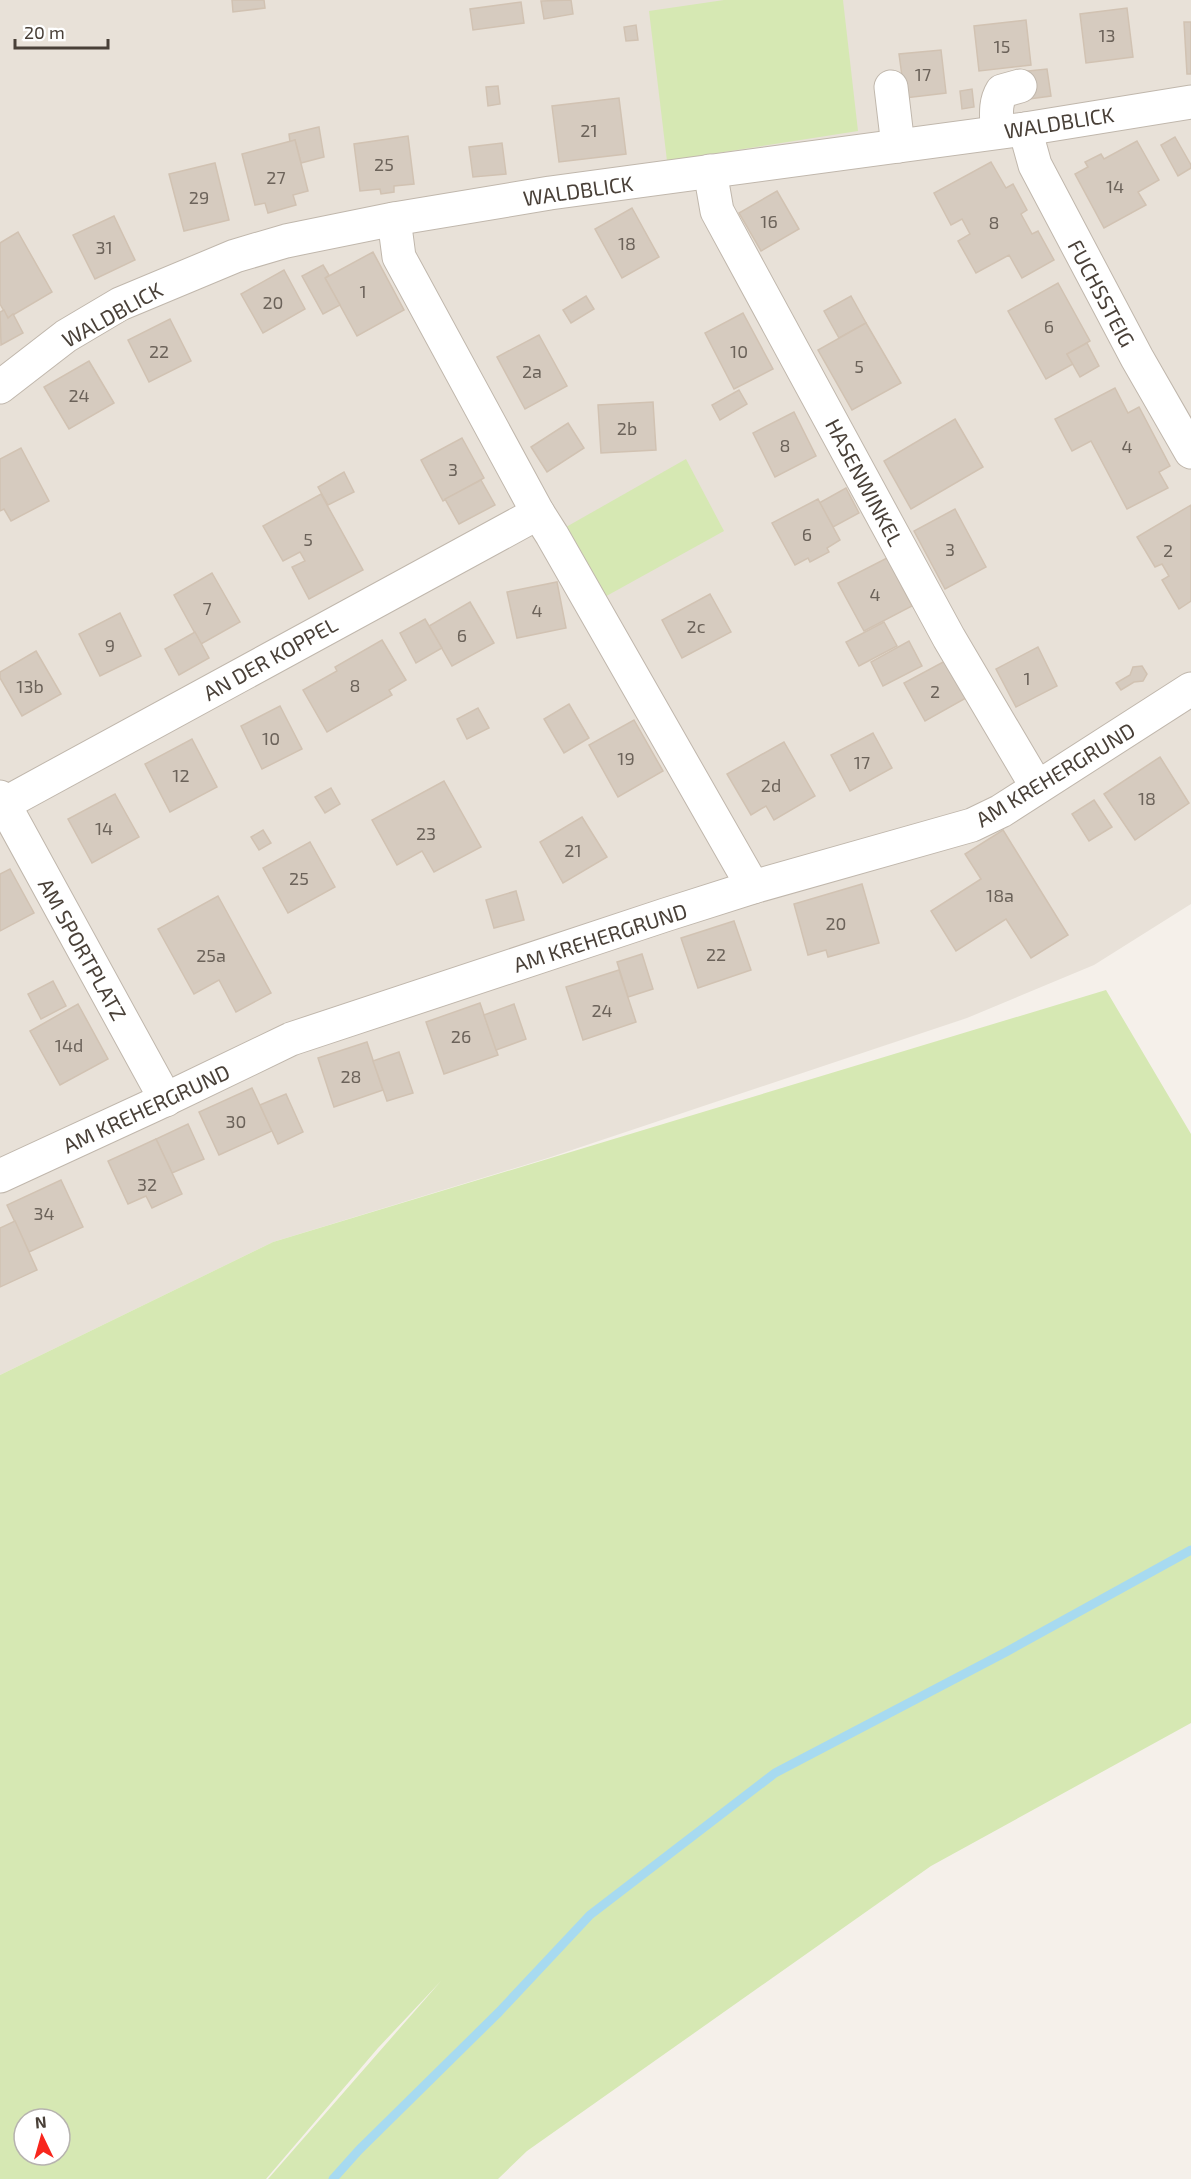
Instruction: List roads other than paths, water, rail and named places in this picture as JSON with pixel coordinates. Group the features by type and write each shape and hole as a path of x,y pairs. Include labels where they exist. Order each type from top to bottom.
{"street":[{"name":"FUCHSSTEIG","path":"1020,86 1002,91 996,106 1035,165 1137,358 1191,452"},
{"path":"891,87 898,146"},
{"name":"WALDBLICK","path":"0,387 66,336 120,304 235,255 286,241 394,219 550,193 1011,130 1191,102"},
{"name":"HASENWINKEL","path":"710,171 717,211 949,638 1037,787"},
{"path":"394,219 399,257 538,513 753,887"},
{"name":"AN DER KOPPEL","path":"2,801 538,513"},
{"name":"AM KREHERGRUND","path":"0,1176 166,1100 291,1039 753,887 972,825 1001,811 1191,689"},
{"name":"AM SPORTPLATZ","path":"2,801 166,1100"}],"waterway":[{"path":"333,2179 359,2150 499,2012 590,1915 775,1773 1006,1652 1191,1550"}]}
